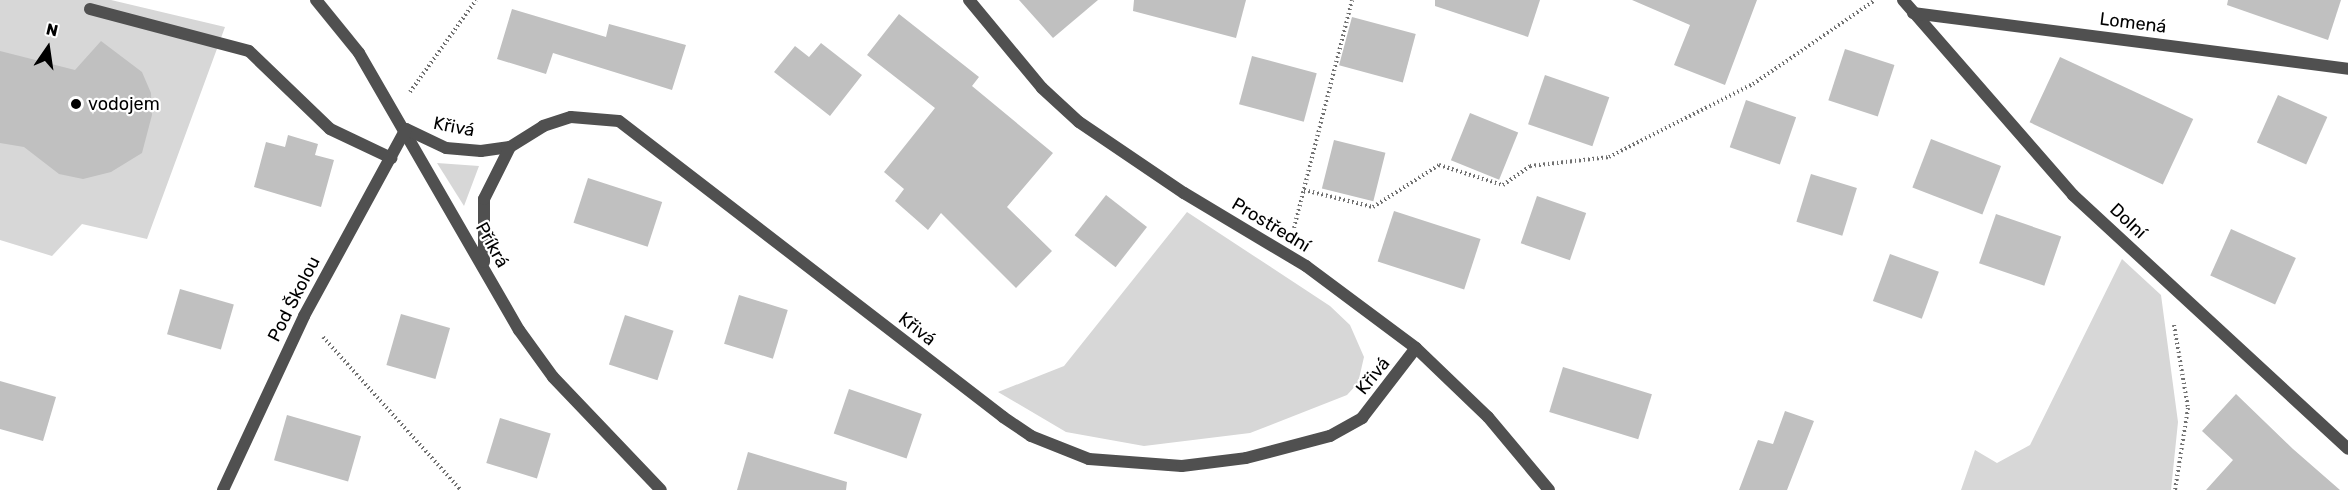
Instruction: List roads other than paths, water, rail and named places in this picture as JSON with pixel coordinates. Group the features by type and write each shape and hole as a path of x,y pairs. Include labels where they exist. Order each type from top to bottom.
{"street":[{"name":"Příkrá","path":"316,0 359,53 406,129 484,268 553,377 662,490"},
{"name":"Prostřední","path":"969,0 1042,88 1079,122 1287,255 1416,348 1488,417 1549,490"},
{"name":"Dolní","path":"1903,0 2073,195 2348,449"},
{"path":"90,9 249,51 330,129 391,158"},
{"name":"Lomená","path":"1913,13 2348,69"},
{"name":"Křivá","path":"406,129 446,148 510,147 543,126 571,117 619,122 1003,417 1030,436 1089,459 1182,466 1246,458 1330,436 1362,418 1416,348"},
{"name":"Pod Školou","path":"223,490 304,316 406,129"},
{"path":"484,268 484,199 510,147"}],"place":[{"name":"vodojem","path":"76,104"}]}
